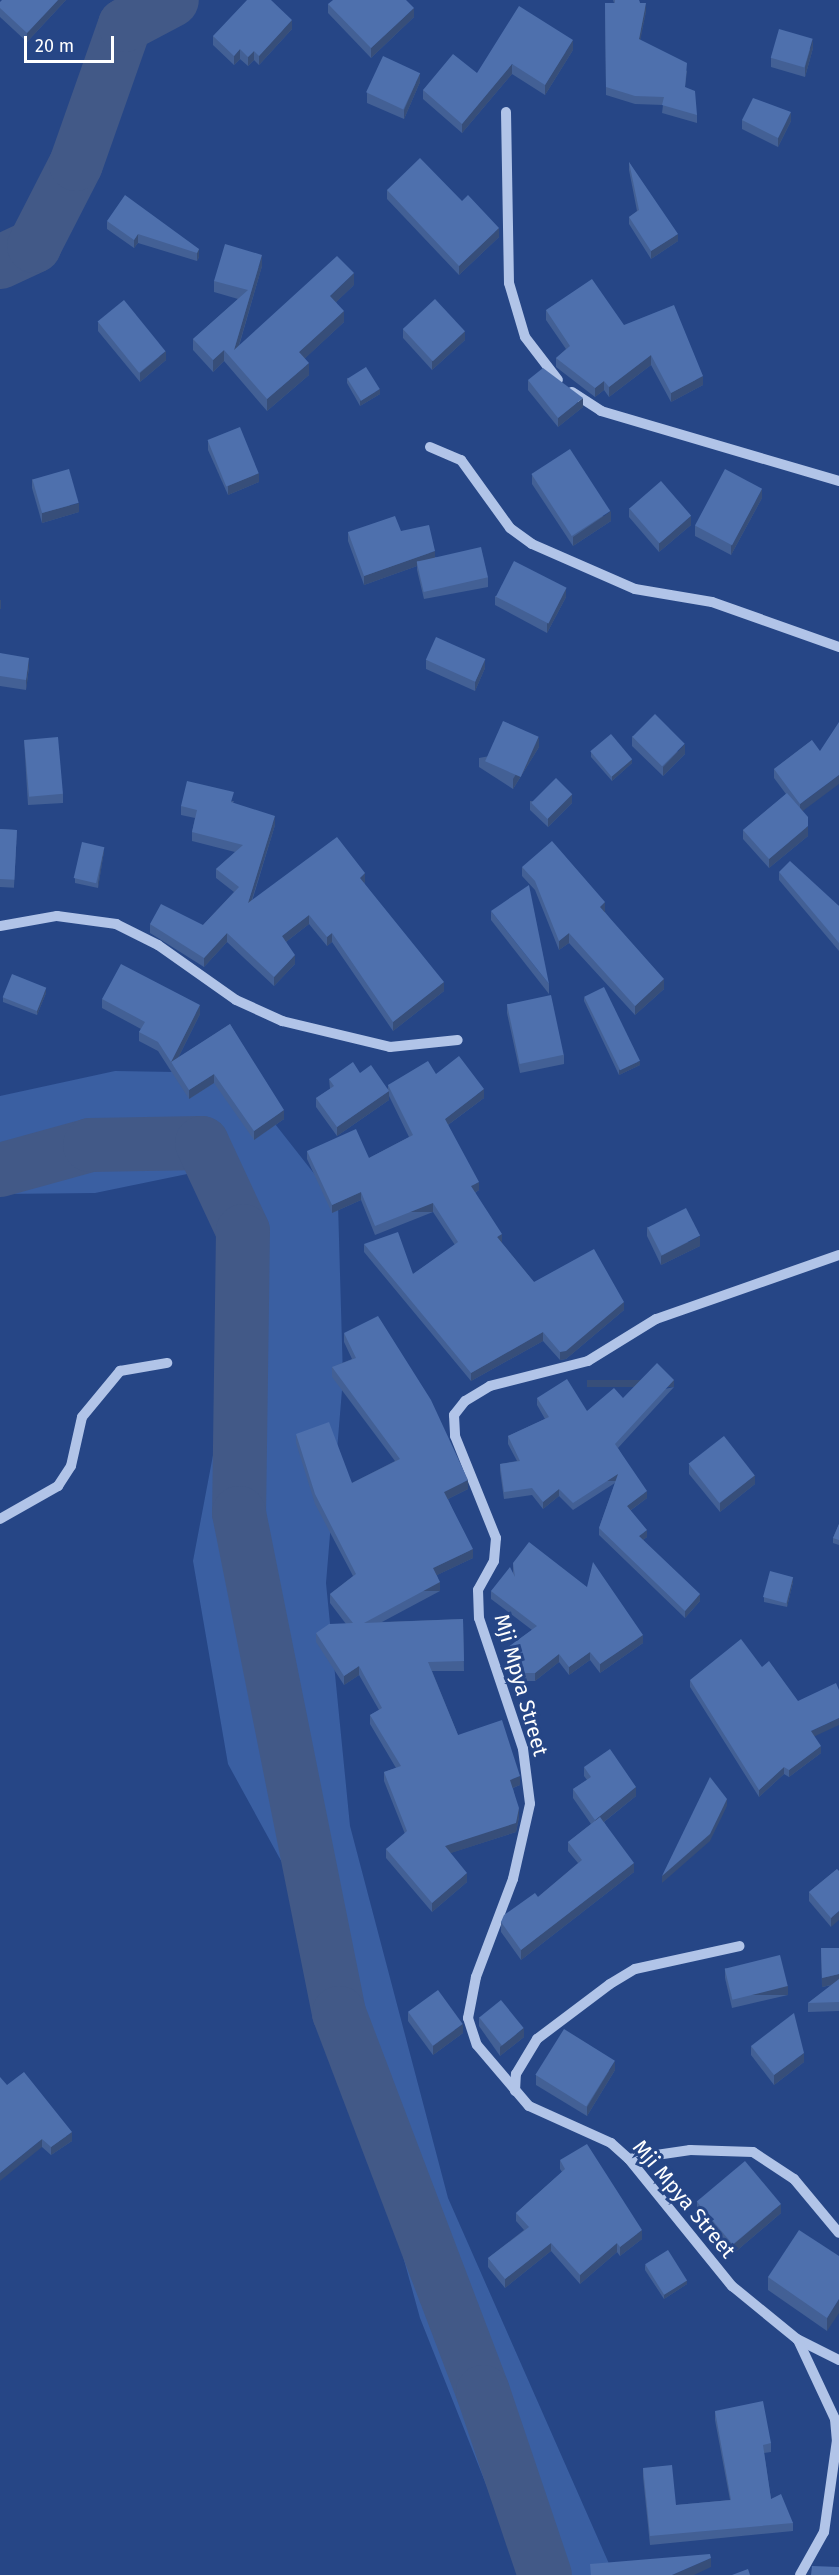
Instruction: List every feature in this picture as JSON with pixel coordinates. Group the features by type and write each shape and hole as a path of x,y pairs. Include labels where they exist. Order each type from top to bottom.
{"street":[{"path":"506,112 509,283 525,337 544,368 601,411 839,481"},
{"path":"430,447 461,460 510,528 532,544 635,589 712,602 839,647"},
{"path":"0,926 57,916 116,924 158,945 236,1000 282,1022 390,1047 458,1040"},
{"name":"Mji Mpya Street","path":"839,1255 656,1319 588,1361 490,1386 465,1401 454,1415 455,1436 496,1538 494,1561 478,1590 479,1618 523,1749 530,1804 523,1846 468,2018 477,2045 529,2106 611,2143 630,2159 694,2246 732,2286 797,2339 839,2360"},
{"path":"0,1519 58,1486 71,1466 82,1417 120,1371 167,1363"},
{"path":"515,2091 516,2074 537,2039 610,1984 635,1969 740,1946"},
{"path":"630,2159 690,2150 753,2152 794,2179 839,2233"},
{"path":"797,2339 835,2419 837,2440 824,2532 800,2575"}],"shaded area":[{"path":"115,1071 235,1073 338,1204 343,1378 326,1583 350,1826 448,2198 614,2575 522,2575 420,2318 307,1908 228,1764 193,1561 234,1344 242,1262 226,1166 95,1193 0,1194 0,1096"}],"building":[{"path":"2,0 58,0 27,33 0,8"},
{"path":"247,0 271,0 292,20 259,56 254,51 248,57 240,49 234,56 213,36"},
{"path":"333,0 406,0 414,8 371,48 328,4"},
{"path":"615,0 639,0 640,3 646,3 639,39 687,63 685,87 695,91 697,115 662,105 664,97 635,96 606,87 605,3 615,3"},
{"path":"519,6 573,40 545,85 512,64 462,124 423,90 453,54 477,73"},
{"path":"779,29 813,39 804,67 771,58"},
{"path":"383,56 420,73 403,110 366,92"},
{"path":"753,98 791,112 778,138 742,120"},
{"path":"420,158 462,201 468,195 499,228 459,266 387,190"},
{"path":"629,162 678,234 651,251 629,217 639,210"},
{"path":"125,195 199,249 197,253 138,234 134,240 107,221"},
{"path":"225,244 262,255 234,350 337,256 354,273 330,296 344,311 299,352 309,363 267,399 224,350 213,360 193,339 248,290 214,281"},
{"path":"592,279 624,325 674,305 703,376 671,393 651,355 609,387 604,381 595,388 556,358 570,346 546,310"},
{"path":"435,299 465,331 433,361 403,329"},
{"path":"124,300 166,351 139,373 98,321"},
{"path":"366,367 380,389 361,401 347,379"},
{"path":"543,368 583,398 558,418 528,380"},
{"path":"240,427 259,473 226,486 208,440"},
{"path":"570,449 610,511 572,536 531,474"},
{"path":"69,469 79,503 42,513 32,479"},
{"path":"725,469 762,489 732,545 695,526"},
{"path":"661,481 691,516 659,543 629,509"},
{"path":"395,516 401,531 429,525 435,551 364,576 348,532"},
{"path":"481,547 488,577 424,592 417,562"},
{"path":"514,561 567,588 548,623 496,597"},
{"path":"436,637 485,659 475,682 426,660"},
{"path":"0,653 29,658 26,680 0,676"},
{"path":"655,714 685,744 662,766 632,737"},
{"path":"503,721 539,737 521,777 485,761"},
{"path":"839,722 839,775 800,804 774,769 812,740 820,751"},
{"path":"611,734 632,759 612,777 590,751"},
{"path":"58,737 63,794 29,797 24,740"},
{"path":"556,778 572,794 548,819 531,803"},
{"path":"187,781 234,792 231,802 275,816 248,903 337,837 365,873 360,878 444,982 393,1022 332,933 327,937 309,915 282,936 295,955 274,977 227,933 204,958 150,924 161,904 203,925 239,887 216,869 243,845 192,832 197,810 181,806"},
{"path":"787,793 808,817 808,826 769,859 743,830"},
{"path":"0,829 17,830 14,880 0,879"},
{"path":"552,841 605,902 600,907 664,979 635,1006 569,933 559,941 535,881 522,867"},
{"path":"82,842 104,847 96,883 74,878"},
{"path":"790,861 839,906 839,943 779,872"},
{"path":"529,885 549,984 491,911"},
{"path":"121,964 200,1005 171,1062 158,1042 139,1032 145,1022 102,999"},
{"path":"12,974 46,988 37,1011 3,997"},
{"path":"604,987 640,1061 620,1070 584,997"},
{"path":"551,995 564,1055 520,1064 507,1004"},
{"path":"230,1024 284,1110 254,1131 214,1074 189,1090 171,1062"},
{"path":"459,1056 484,1089 445,1119 479,1182 471,1186 502,1234 497,1237 534,1282 594,1249 624,1302 566,1351 560,1352 543,1332 471,1373 364,1244 398,1232 413,1274 458,1242 433,1203 375,1226 361,1192 332,1205 307,1151 356,1129 369,1158 413,1135 388,1085 428,1061 436,1074"},
{"path":"353,1062 360,1073 371,1065 389,1091 337,1127 316,1098 334,1086 329,1079"},
{"path":"686,1208 700,1236 662,1255 648,1228"},
{"path":"378,1316 431,1400 468,1480 444,1492 473,1549 433,1568 440,1582 364,1623 463,1619 464,1661 428,1662 458,1735 502,1720 520,1776 510,1780 519,1808 516,1823 445,1846 467,1873 432,1903 386,1849 407,1831 384,1772 401,1766 370,1715 382,1708 359,1666 344,1676 316,1633 329,1624 353,1623 330,1594 356,1574 315,1494 296,1434 329,1422 352,1483 400,1459 332,1367 356,1358 344,1333"},
{"path":"657,1363 674,1380 615,1444 647,1491 627,1506 647,1530 639,1536 700,1594 685,1611 599,1528 618,1474 573,1503 559,1489 543,1502 532,1488 504,1492 500,1464 520,1461 508,1436 549,1417 537,1398 567,1379 587,1411 614,1388 623,1398"},
{"path":"724,1436 755,1475 719,1503 689,1464"},
{"path":"839,1524 839,1540 833,1538"},
{"path":"529,1542 587,1587 593,1562 643,1635 600,1664 590,1652 569,1667 559,1654 535,1673 525,1673 507,1648 537,1626 491,1591 510,1567 515,1577 513,1563"},
{"path":"770,1571 793,1577 786,1603 763,1597"},
{"path":"741,1639 762,1667 769,1661 798,1701 836,1683 839,1690 839,1718 811,1731 821,1746 789,1770 784,1767 759,1790 690,1680"},
{"path":"610,1749 636,1787 595,1820 573,1789 591,1777 584,1767"},
{"path":"710,1777 727,1799 710,1834 662,1876"},
{"path":"600,1817 634,1863 521,1950 501,1922 504,1915 535,1893 538,1897 582,1860 568,1842"},
{"path":"837,1869 839,1871 839,1911 831,1918 809,1892"},
{"path":"821,1948 839,1948 839,1974 822,1978"},
{"path":"780,1955 788,1986 732,2000 725,1969"},
{"path":"839,1979 839,2002 808,2003"},
{"path":"438,1990 463,2024 433,2046 408,2012"},
{"path":"501,2000 524,2028 502,2046 479,2018"},
{"path":"794,2013 804,2053 774,2075 751,2046"},
{"path":"564,2029 615,2061 586,2107 535,2075"},
{"path":"24,2072 72,2132 51,2147 42,2139 0,2173 0,2077 7,2085"},
{"path":"587,2144 642,2230 620,2247 617,2243 580,2275 551,2243 505,2279 488,2258 529,2227 516,2213 565,2169 560,2160"},
{"path":"745,2161 781,2204 733,2244 697,2201"},
{"path":"799,2230 839,2256 839,2299 827,2318 768,2277"},
{"path":"668,2250 687,2281 664,2295 645,2264"},
{"path":"763,2401 771,2443 763,2445 771,2499 781,2494 793,2523 650,2536 643,2468 672,2465 676,2505 731,2500 715,2411"},
{"path":"710,2554 711,2558 672,2575 591,2575 590,2564"},
{"path":"812,2566 839,2567 839,2575 811,2575"},
{"path":"748,2569 750,2575 732,2575"}],"waterway":[{"path":"0,262 34,246 76,164 125,25 172,0"},
{"path":"0,1170 90,1145 202,1143 243,1231 239,1513 339,2013 483,2392 545,2575"}]}
